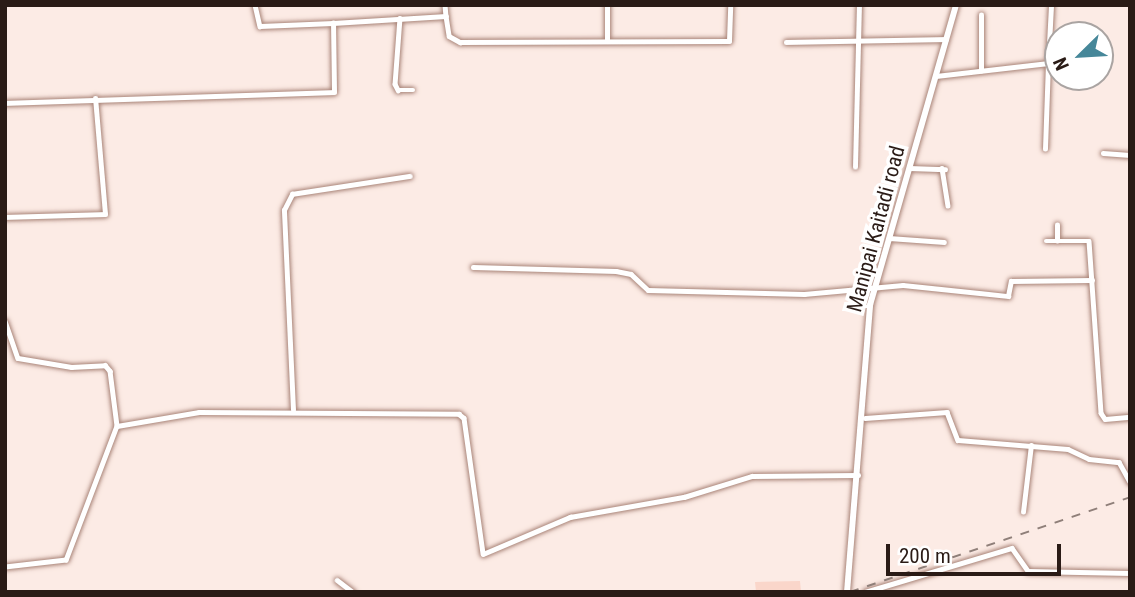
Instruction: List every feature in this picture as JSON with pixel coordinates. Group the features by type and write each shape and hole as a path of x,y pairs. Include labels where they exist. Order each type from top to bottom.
{"main road":[{"name":"Manipai Kaitadi road","path":"847,592 875,289 956,5"}],"street":[{"path":"255,5 260,26 446,16"},
{"path":"445,5 449,36 460,42 607,39 729,41 730,5"},
{"path":"607,5 607,39"},
{"path":"855,167 861,43 859,5"},
{"path":"981,15 981,71"},
{"path":"400,19 395,85 398,90 413,90"},
{"path":"5,103 334,92 333,23"},
{"path":"786,42 861,43 947,39"},
{"path":"936,76 1044,63"},
{"path":"1045,149 1047,91"},
{"path":"5,217 105,214 95,98"},
{"path":"1103,153 1130,155"},
{"path":"909,168 944,168 948,206"},
{"path":"293,410 285,210 292,194 410,176"},
{"path":"1057,225 1057,242"},
{"path":"889,238 944,242"},
{"path":"1046,242 1089,241 1101,413 1105,419 1130,417"},
{"path":"473,267 615,271 631,274 648,290 804,294 903,285 1007,296 1011,281 1091,280"},
{"path":"5,321 18,358 71,367 105,365 110,371 117,426 66,560 5,567"},
{"path":"117,426 199,412 447,411 464,418 483,554 570,517 684,497 752,476 859,475"},
{"path":"864,418 947,412 958,440 1031,445 1119,462 1130,482"},
{"path":"1023,512 1031,445"},
{"path":"865,592 1012,548 1028,571 1130,573"},
{"path":"337,580 354,592"}],"shaded area":[{"path":"800,581 801,592 756,592 755,582"}],"railway":[{"path":"850,592 1130,497"}]}
